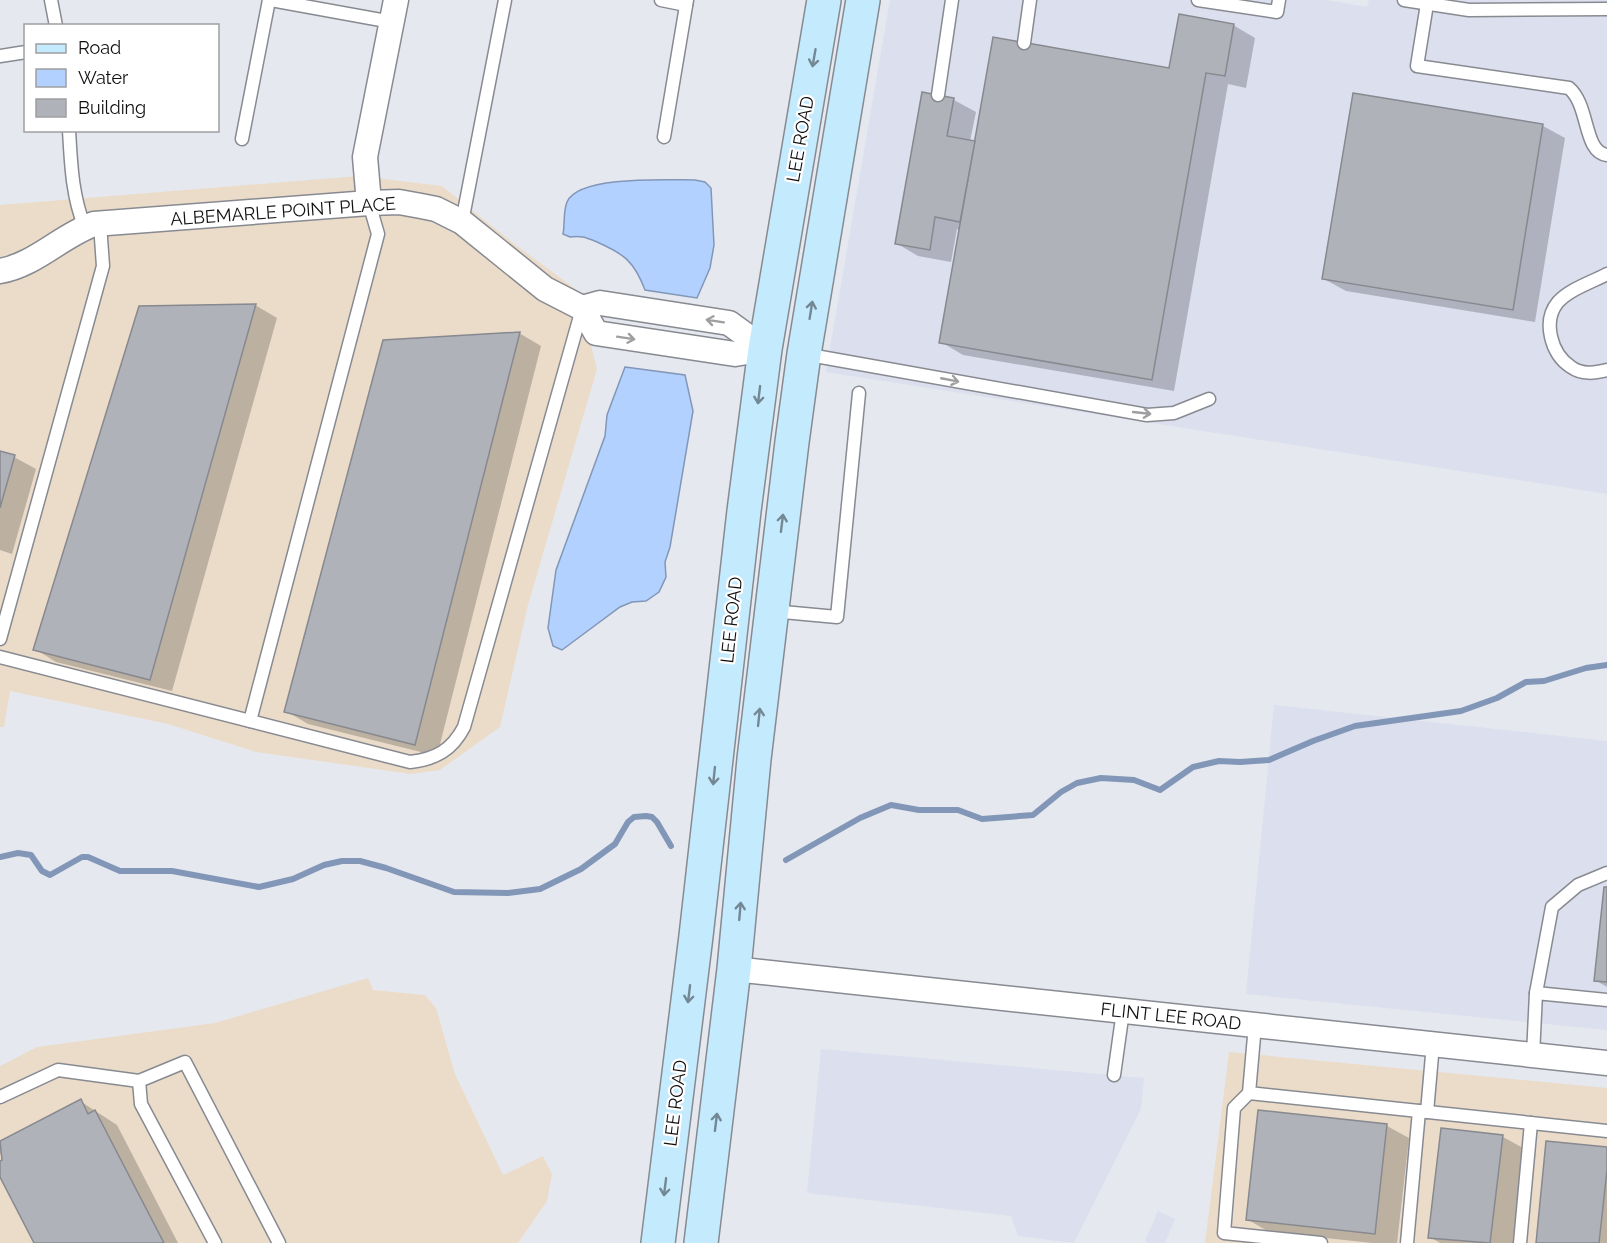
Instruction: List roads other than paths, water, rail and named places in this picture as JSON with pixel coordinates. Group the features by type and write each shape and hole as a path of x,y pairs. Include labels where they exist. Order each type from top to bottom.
{"street":[{"name":"LEE ROAD","path":"658,1243 765,349 824,0"},
{"path":"701,1243 734,969 771,611 804,354 863,0"},
{"path":"369,203 365,157 394,11"},
{"name":"ALBEMARLE POINT PLACE","path":"0,271 26,263 92,226 399,202 436,209 462,222 545,289 582,308"},
{"path":"582,308 600,303 729,323 765,349"},
{"name":"FLINT LEE ROAD","path":"734,969 1607,1063"}],"lane":[{"path":"51,0 56,24"},
{"path":"242,139 270,0 394,11"},
{"path":"462,222 505,0"},
{"path":"661,0 686,2 664,137"},
{"path":"938,95 952,0"},
{"path":"1024,43 1030,0"},
{"path":"1198,0 1277,12 1280,0"},
{"path":"1404,0 1469,10 1607,9"},
{"path":"1427,4 1417,66 1569,88 1577,95 1593,147 1602,155 1607,155"},
{"path":"0,56 24,52"},
{"path":"0,639 103,266 92,226 77,208 73,187 69,132"},
{"path":"250,721 378,234 369,203"},
{"path":"1607,274 1559,300 1550,316 1551,338 1557,351 1571,368 1594,373 1607,370"},
{"path":"0,657 410,762 424,760 456,743 464,727 582,308"},
{"path":"804,354 1147,415 1174,413 1209,399"},
{"path":"771,611 837,617 859,393"},
{"path":"1533,1055 1536,993 1552,907 1578,885 1607,873"},
{"path":"1536,993 1607,1000"},
{"path":"1114,1075 1123,1011"},
{"path":"1255,1025 1249,1092 1234,1108 1224,1233 1321,1243"},
{"path":"1407,1243 1433,1044"},
{"path":"0,1097 58,1070 139,1080 185,1062 279,1243"},
{"path":"139,1080 141,1104 215,1243"},
{"path":"1249,1092 1607,1131"},
{"path":"1520,1243 1531,1123"}],"water":[{"path":"695,180 705,182 711,188 714,245 710,268 697,298 645,290 637,272 621,255 590,239 563,234 567,202 575,193 588,187 625,181"},
{"path":"625,367 685,375 693,411 670,547 665,562 666,577 659,592 646,601 632,602 620,607 562,650 553,646 548,628 556,570 605,436 607,415"}],"waterway":[{"path":"786,860 860,818 891,805 919,810 958,810 982,819 1033,815 1061,792 1077,783 1101,778 1134,780 1160,790 1193,767 1219,761 1269,760 1355,726 1461,711 1497,698 1526,682 1544,681 1586,668 1607,665"},
{"path":"0,857 18,853 31,855 42,871 50,875 82,857 88,857 120,871 172,871 259,887 293,879 324,865 342,861 360,861 454,892 508,893 540,889 581,869 615,844 628,822 634,817 652,817 671,846"}]}
